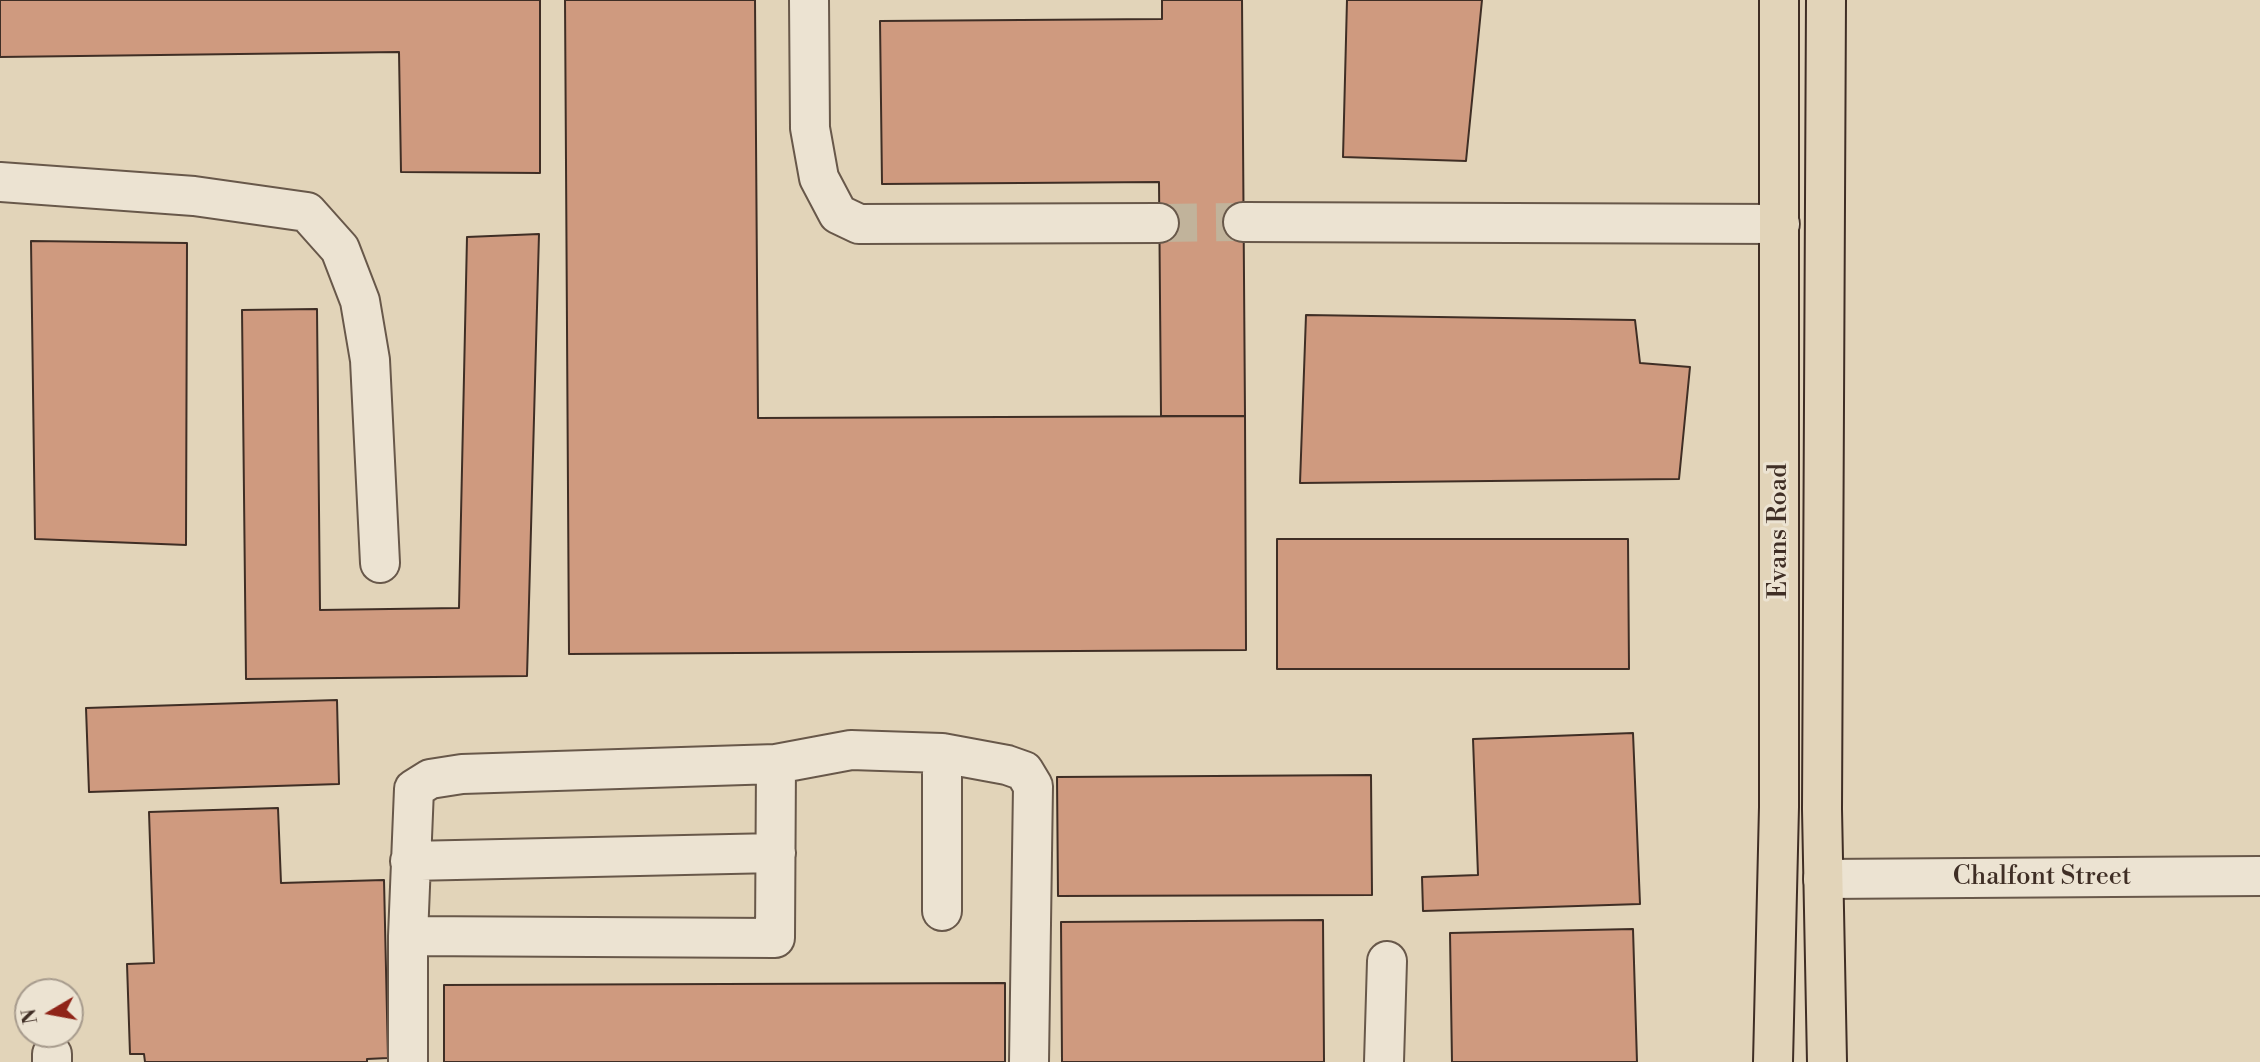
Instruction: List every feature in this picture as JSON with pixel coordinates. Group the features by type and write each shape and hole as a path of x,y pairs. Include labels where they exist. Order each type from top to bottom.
{"main road":[{"name":"Evans Road","path":"1773,1062 1779,807 1779,0"},
{"name":"Evans Road","path":"1826,0 1823,879 1828,1062"}],"street":[{"path":"809,0 810,128 819,178 838,214 859,224 1159,223"},
{"path":"0,182 194,195 307,212 340,248 360,301 370,360 380,563"},
{"path":"1243,222 1780,224"},
{"path":"408,1062 408,936 414,789 430,779 462,774 776,764 851,750 942,753 1007,765 1024,771 1032,786 1029,1062"},
{"path":"942,753 942,911"},
{"path":"408,936 775,938 776,764"},
{"path":"410,861 776,853"},
{"name":"Chalfont Street","path":"1823,879 2260,876"},
{"path":"1384,1062 1387,961"}],"building":[{"path":"0,0 540,0 540,173 401,172 399,52 0,57"},
{"path":"565,0 755,0 758,418 1245,416 1246,650 569,654"},
{"path":"1162,0 1242,0 1245,416 1161,416 1159,182 882,184 880,21 1162,19"},
{"path":"1347,0 1482,0 1466,161 1343,157"},
{"path":"539,234 527,676 246,679 242,310 317,309 320,610 459,608 467,237"},
{"path":"31,241 187,243 186,545 35,539"},
{"path":"1306,315 1635,320 1640,363 1690,367 1679,479 1300,483"},
{"path":"1277,539 1628,539 1629,669 1277,669"},
{"path":"337,700 339,784 89,792 86,708"},
{"path":"1633,733 1640,904 1423,911 1422,877 1478,875 1473,739"},
{"path":"1371,775 1372,895 1058,896 1057,777"},
{"path":"278,808 281,883 384,880 388,1058 367,1059 367,1062 145,1062 144,1054 130,1054 127,964 154,963 149,812"},
{"path":"1323,920 1324,1062 1062,1062 1061,922"},
{"path":"1633,929 1637,1062 1452,1062 1450,933"},
{"path":"1005,983 1005,1062 444,1062 444,985"}],"tunnel":[{"path":"1159,223 1243,222"}]}
